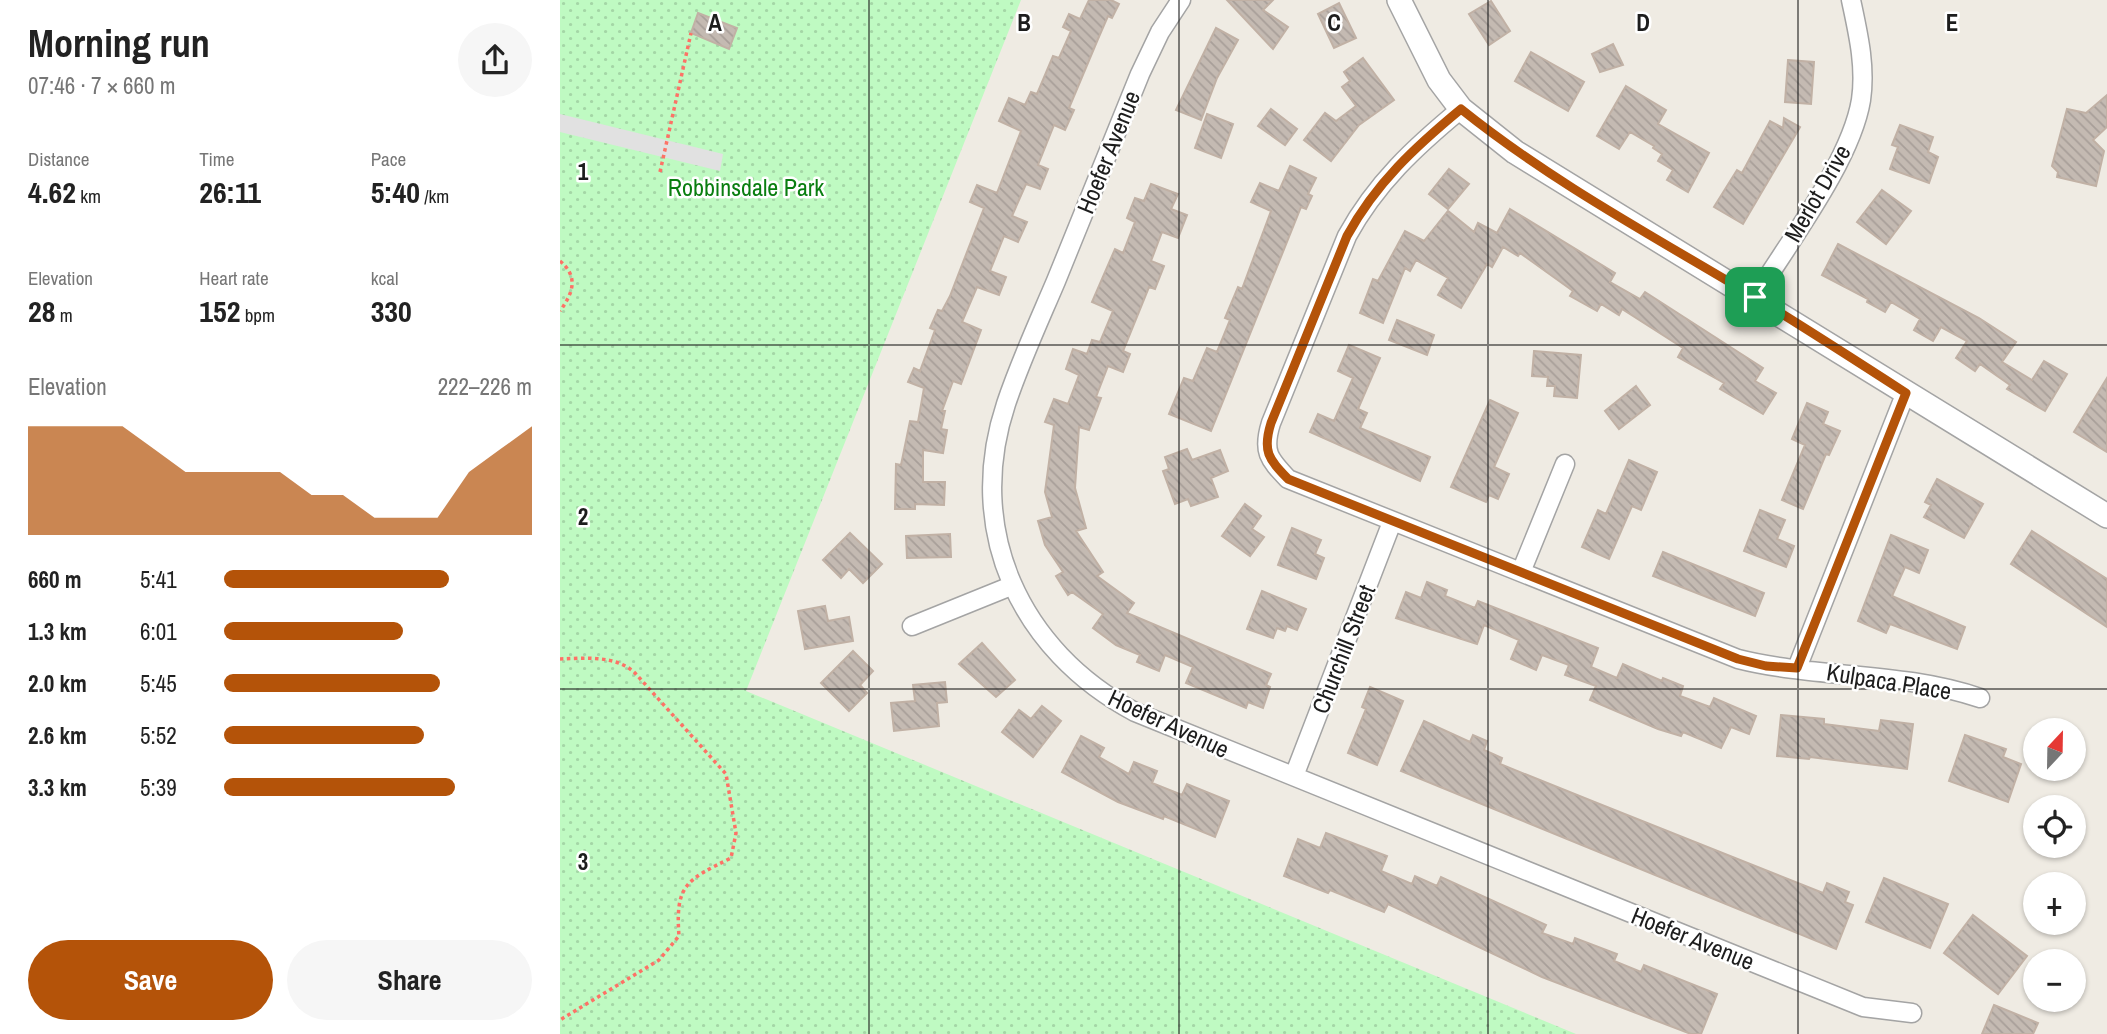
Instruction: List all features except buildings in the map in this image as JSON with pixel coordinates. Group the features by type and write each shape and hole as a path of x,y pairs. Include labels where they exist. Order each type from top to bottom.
{"street":[{"name":"Hoefer Avenue","path":"1181,0 1160,32 1140,74 1006,405 993,480 995,515 1011,586 1029,620 1050,648 1106,696 1216,746 1863,1007 1912,1013"},
{"path":"1399,0 1439,80 1461,109 1514,152 1581,195 1755,297 2107,516"},
{"name":"Merlot Drive","path":"1755,297 1846,150 1861,101 1863,61 1851,0"},
{"name":"Kulpaca Place","path":"1461,109 1410,151 1361,209 1347,236 1266,441 1270,459 1288,479 1738,659 1766,666 1923,682 1980,698"},
{"path":"1797,668 1906,393"},
{"path":"1521,572 1565,464"},
{"name":"Churchill Street","path":"1294,776 1392,522"},
{"path":"912,626 1011,586"}],"path":[{"path":"660,172 691,33"},
{"path":"560,261 570,270 573,278 569,298 560,312"},
{"path":"560,659 625,663 726,774 736,833 730,858 696,876 682,891 677,908 679,936 659,960 560,1020"}],"green space":[{"name":"Robbinsdale Park","path":"560,0 1021,0 746,691 1576,1034 560,1034"}],"shaded area":[{"path":"560,114 723,154 720,171 560,132"}],"route":[{"path":"1461,109 1514,152 1581,195 1755,297 1906,393 1797,668 1766,666 1738,659 1392,522 1288,479 1270,459 1266,441 1271,423 1347,236 1361,209 1410,151 1461,109"}]}
